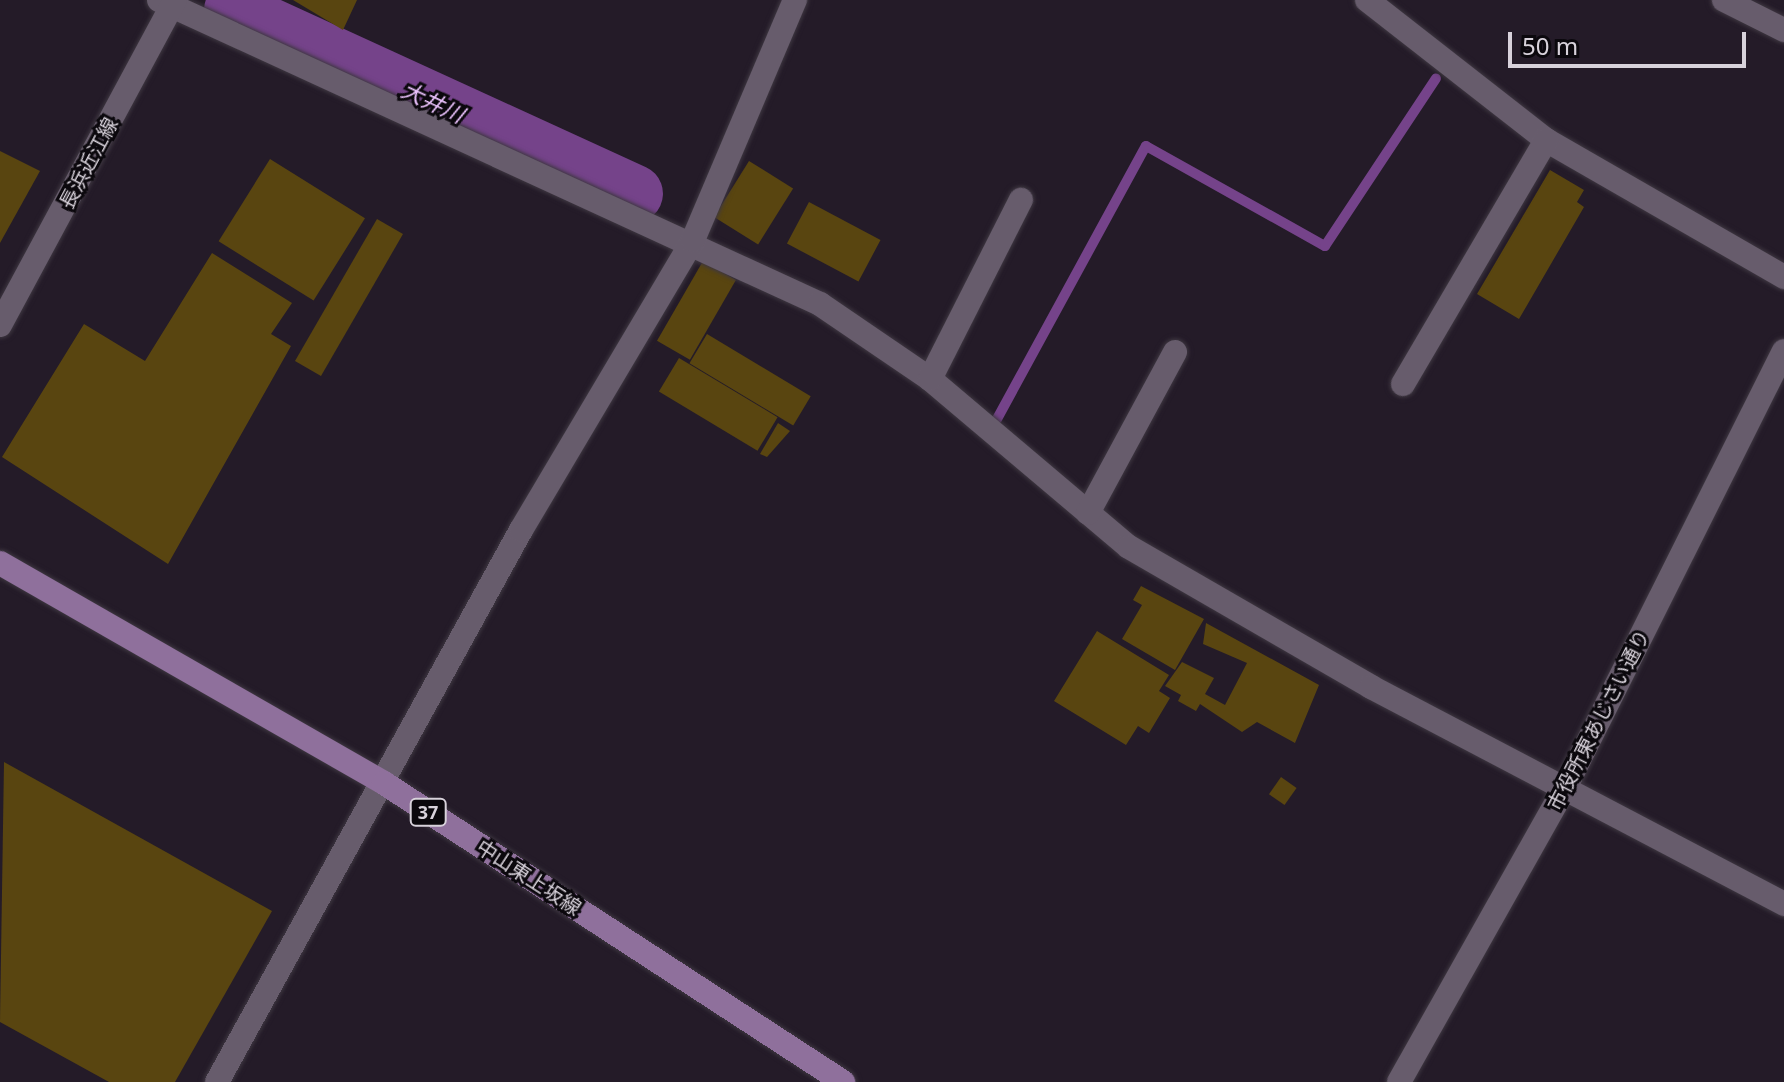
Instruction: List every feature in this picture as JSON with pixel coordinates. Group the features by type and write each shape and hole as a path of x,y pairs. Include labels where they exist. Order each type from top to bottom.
{"main road":[{"name":"中山東上坂線","path":"0,563 384,783 843,1082"}],"street":[{"path":"217,1082 521,530 693,240 795,0"},
{"path":"1367,0 1546,140 1784,277"},
{"path":"1724,0 1784,30"},
{"path":"169,2 693,240 820,304 930,379 1129,547 1371,687 1567,784 1784,904"},
{"name":"長浜近江線","path":"0,325 169,2"},
{"path":"1403,384 1546,140"},
{"path":"930,379 1021,200"},
{"name":"市役所東あじさい通り","path":"1399,1082 1567,784 1784,351"},
{"path":"1088,513 1175,352"}],"building":[{"path":"293,0 357,0 343,30"},
{"path":"0,151 40,171 0,243"},
{"path":"270,159 365,218 314,301 219,241"},
{"path":"749,161 793,189 758,245 714,217"},
{"path":"1550,170 1584,190 1577,202 1584,207 1519,319 1477,294"},
{"path":"809,202 881,240 858,282 787,243"},
{"path":"377,219 403,234 321,376 295,361"},
{"path":"212,253 292,303 271,334 291,346 168,564 2,457 84,324 145,361"},
{"path":"703,261 736,280 690,360 657,341"},
{"path":"707,334 811,396 793,425 689,363"},
{"path":"679,358 778,417 757,451 659,391"},
{"path":"778,423 790,431 767,457 760,454"},
{"path":"1141,586 1204,619 1175,670 1122,639 1142,605 1133,600"},
{"path":"1206,623 1319,685 1295,743 1257,722 1242,732 1200,704 1196,711 1178,701 1181,695 1165,686 1182,662 1214,678 1205,694 1225,705 1247,663 1203,644"},
{"path":"1097,631 1169,675 1159,691 1170,698 1149,733 1138,726 1126,745 1054,701"},
{"path":"4,762 272,911 175,1082 109,1082 0,1022"},
{"path":"1281,777 1297,788 1285,805 1269,794"}],"waterway":[{"name":"大井川","path":"233,10 634,194"},
{"path":"997,419 1146,146 1325,246 1436,78"}]}
